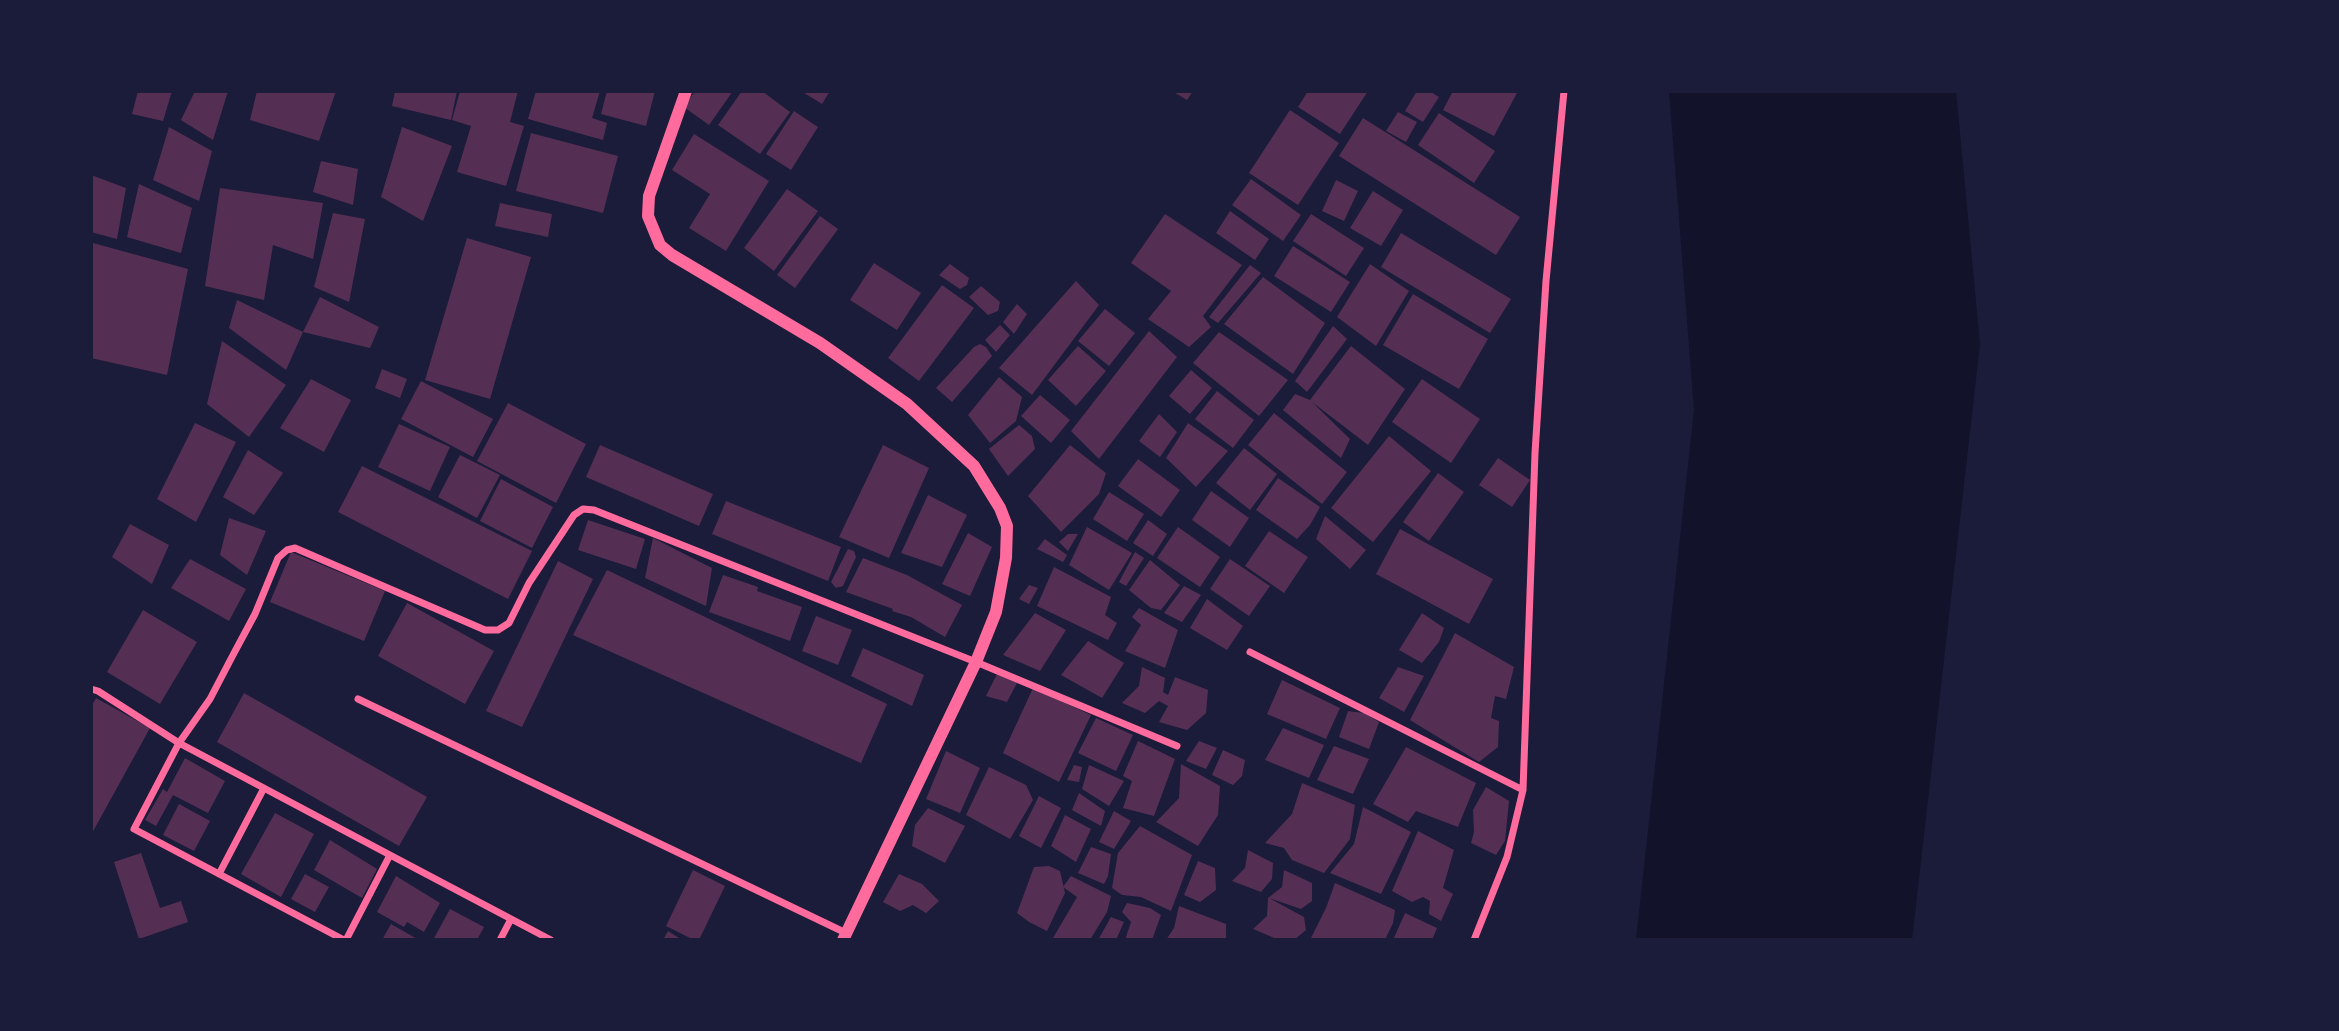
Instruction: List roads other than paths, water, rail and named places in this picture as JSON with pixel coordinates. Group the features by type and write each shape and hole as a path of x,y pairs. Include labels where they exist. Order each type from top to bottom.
{"street":[{"path":"358,699 844,936 976,662 996,612 1006,558 1006,526 1000,508 974,466 907,404 820,343 672,256 660,245 648,216 649,196 686,91"},
{"path":"1474,940 1507,857 1522,790 1535,453 1546,281 1564,91"},
{"path":"390,855 345,940 134,829 179,743 210,699 255,614 278,558 286,550 303,550 485,630 498,630 509,623 529,583 574,515 583,509 594,510 976,662 1177,746"},
{"path":"1250,652 1522,790"},
{"path":"91,689 179,743 551,940"},
{"path":"219,874 264,788"},
{"path":"500,940 511,919"}]}
